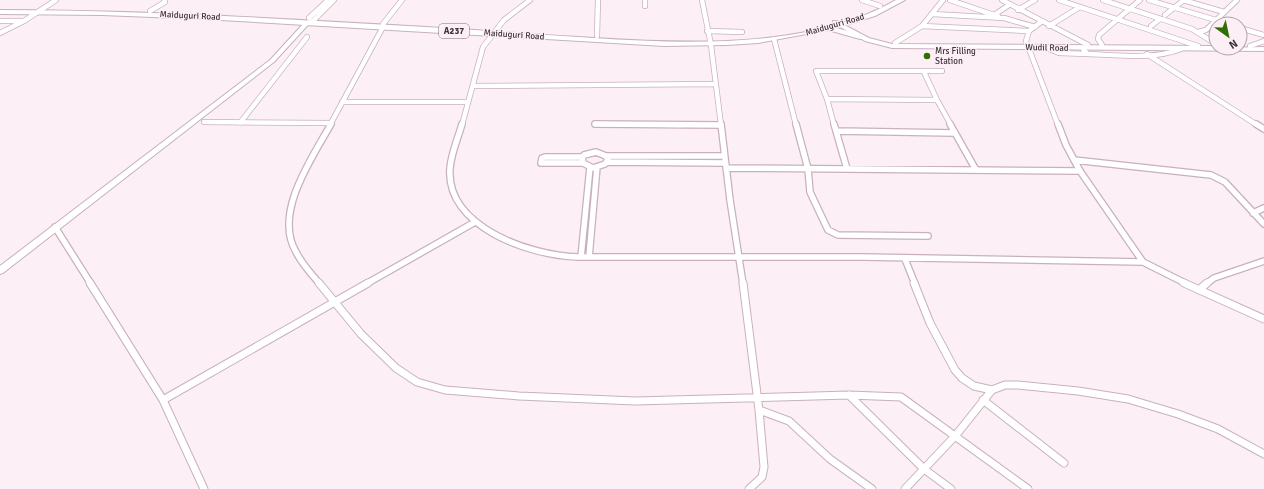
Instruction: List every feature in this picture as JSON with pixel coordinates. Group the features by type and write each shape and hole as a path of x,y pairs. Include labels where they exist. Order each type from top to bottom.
{"highway":[{"name":"Maiduguri Road","path":"492,32 597,36 710,43 792,33 841,23 864,17 901,0"},
{"name":"Maiduguri Road","path":"0,11 150,11 492,32 636,43 710,43 774,40 818,31 841,23 885,3"},
{"name":"Maiduguri Road","path":"41,10 309,21"},
{"path":"863,36 858,25 864,17"},
{"path":"818,31 835,30 863,36"}],"main road":[{"name":"Wudil Road","path":"841,23 863,36 882,44 1028,46 1129,51 1264,46"},
{"name":"Wudil Road","path":"863,36 895,43 913,45"},
{"name":"Wudil Road","path":"1028,46 1087,49 1102,45 1208,45"},
{"name":"Wudil Road","path":"1248,46 1264,46"}],"street":[{"path":"0,33 56,0"},
{"path":"150,11 165,2 164,0"},
{"path":"0,271 55,227 272,61 328,0"},
{"path":"309,21 334,0"},
{"path":"402,0 383,25 295,190 289,227 295,251 312,275 335,300 361,334 396,368 417,382 445,390 519,396 635,401 849,395 901,397 956,435 1028,489"},
{"path":"530,0 512,12 492,32 483,47 450,168 451,185 460,204 475,222 490,232 520,246 545,254 589,258 740,257 1143,262"},
{"path":"597,36 598,0"},
{"path":"645,0 645,6"},
{"path":"702,0 716,84 725,162 740,257 756,397 759,410 764,467 762,477 749,489"},
{"path":"862,0 885,3"},
{"path":"871,0 885,3"},
{"path":"895,43 922,26 944,0"},
{"path":"950,0 1002,18 1035,27"},
{"path":"1002,0 1087,49"},
{"path":"1018,10 1035,0"},
{"path":"1058,0 1198,46"},
{"path":"1069,4 1074,0"},
{"path":"1103,0 1198,32 1208,39"},
{"path":"1102,45 1098,39 1099,35 1140,0"},
{"path":"1149,0 1208,17"},
{"path":"1166,15 1173,7 1183,0 1224,12"},
{"path":"1220,16 1236,0"},
{"path":"994,15 1009,5"},
{"path":"1049,26 1080,7"},
{"path":"932,14 1002,18"},
{"path":"1151,26 1160,19"},
{"path":"0,21 24,20"},
{"path":"1041,22 1030,31 1026,38 1066,145 1080,171 1143,262 1159,272 1264,319"},
{"path":"922,26 1030,31"},
{"path":"1198,32 1208,28"},
{"path":"1248,30 1264,35"},
{"path":"707,31 742,32"},
{"path":"240,122 307,37"},
{"path":"774,40 808,169 810,192 828,230 838,236 928,236"},
{"path":"1129,51 1147,54 1171,53 1181,49"},
{"path":"1147,54 1264,129"},
{"path":"847,169 827,99 816,71 942,71"},
{"path":"924,72 955,133 976,170"},
{"path":"473,86 716,84"},
{"path":"827,99 938,100"},
{"path":"342,102 468,102"},
{"path":"204,122 331,123"},
{"path":"595,124 721,125"},
{"path":"836,131 955,133"},
{"path":"597,168 590,167 583,160 545,157 542,158 541,163 583,160 590,153 596,152 607,159 725,162 808,169 1080,171"},
{"path":"589,258 597,168 607,159"},
{"path":"1074,160 1211,175 1225,182 1264,224"},
{"path":"581,257 586,220 590,167"},
{"path":"589,178 596,178"},
{"path":"1253,212 1264,208"},
{"path":"586,220 592,220"},
{"path":"163,400 335,300 475,222"},
{"path":"55,227 163,400 204,489"},
{"path":"905,259 930,323 955,370 962,378 974,386 992,390"},
{"path":"1198,290 1214,278 1264,261"},
{"path":"905,489 956,435 992,390 1005,385 1018,384 1128,399 1178,414 1218,429 1264,454"},
{"path":"849,395 924,468 951,489"},
{"path":"983,400 1064,463"},
{"path":"759,410 784,417 795,424 824,454 872,489"}],"place":[{"name":"Mrs Filling Station","path":"927,56"}]}
